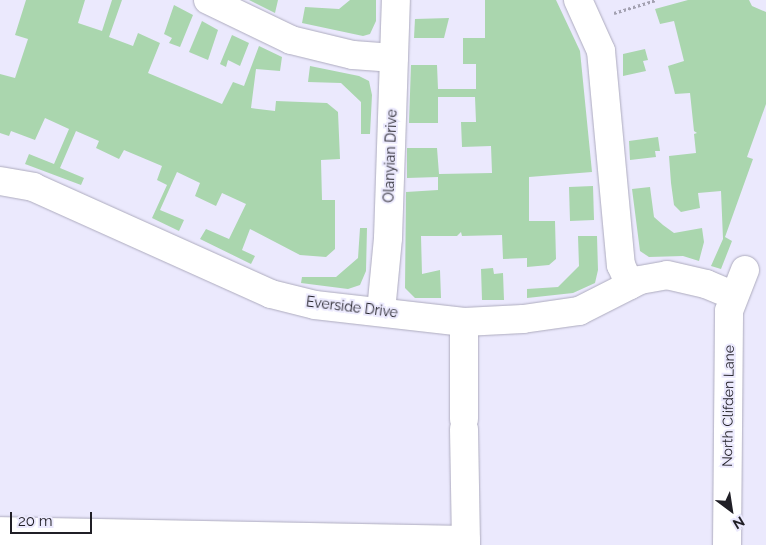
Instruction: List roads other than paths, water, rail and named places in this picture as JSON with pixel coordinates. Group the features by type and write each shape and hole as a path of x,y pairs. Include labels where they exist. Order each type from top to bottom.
{"street":[{"path":"208,0 292,40 353,55 394,58"},
{"name":"Olanyian Drive","path":"381,311 388,238 396,0"},
{"path":"584,11 601,51 621,265 630,284"},
{"name":"Everside Drive","path":"0,181 33,188 54,196 271,294 315,305 381,311 464,322 558,316 596,304 630,284 667,276 706,284 734,296"},
{"name":"North Clifden Lane","path":"727,545 729,312 745,270"},
{"path":"0,530 466,543 464,322"}]}
